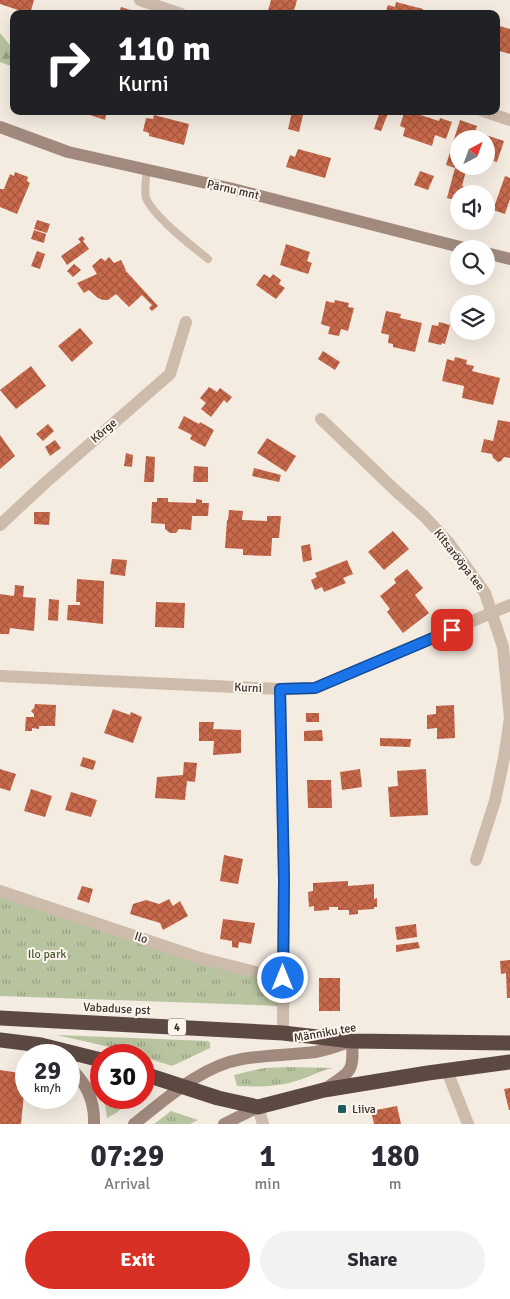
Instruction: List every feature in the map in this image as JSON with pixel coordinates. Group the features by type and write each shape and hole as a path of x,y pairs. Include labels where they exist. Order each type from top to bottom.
{"highway":[{"name":"Vabaduse pst","path":"0,1018 284,1033 352,1041"},
{"path":"0,1040 34,1044"},
{"name":"Männiku tee","path":"352,1041 510,1043"},
{"path":"155,1078 218,1098 258,1107 324,1090 510,1062"}],"main road":[{"name":"Pärnu mnt","path":"0,127 68,152 233,189 450,244"},
{"path":"495,255 510,259"},
{"path":"324,1090 346,1075 354,1062 352,1041"},
{"name":"Männiku tee","path":"134,1124 182,1087 216,1068 241,1059 318,1052 352,1041"},
{"path":"80,1078 92,1101 94,1124"},
{"path":"224,1124 258,1107"}],"street":[{"path":"140,0 169,10"},
{"path":"495,115 510,120"},
{"name":"Kõrge","path":"0,526 45,483 170,374 186,322"},
{"name":"Kitsarööpa tee","path":"321,419 423,515 449,543 485,593 503,647 510,718 495,801 476,860"},
{"name":"Kurni","path":"0,676 280,689 315,688 510,605"},
{"path":"280,689 284,880 284,1033"},
{"name":"Ilo","path":"0,891 200,958 283,978"},
{"path":"447,1071 468,1124"},
{"path":"258,1107 263,1124"}],"lane":[{"path":"147,170 146,197 156,211 182,238 208,258"}],"green space":[{"path":"0,33 10,45 10,66 0,62"},
{"name":"Ilo park","path":"0,891 283,979 285,1006 0,996"},
{"path":"57,1035 208,1041 210,1048 172,1066 155,1061 155,1044 96,1044"},
{"path":"264,1068 333,1068 289,1083 267,1086 237,1086 234,1075"},
{"path":"106,1109 121,1109 116,1113 107,1118"},
{"path":"171,1111 198,1120 190,1124 154,1124"}],"building":[{"path":"0,0 34,0 31,10 18,10 0,4"},
{"path":"271,0 297,0 294,10 268,10"},
{"path":"396,2 423,10 386,10 388,5 395,7"},
{"path":"121,7 131,10 120,10"},
{"path":"500,26 510,29 510,54 500,51"},
{"path":"90,115 106,115 105,120"},
{"path":"154,115 189,124 184,145 149,136 149,133 143,131 146,118 153,119"},
{"path":"291,115 303,115 299,132 288,129"},
{"path":"379,115 387,115 381,131 374,129"},
{"path":"403,115 420,115 439,121 440,118 452,122 446,139 435,135 432,146 403,136 405,128 400,126"},
{"path":"460,120 477,126 476,130 457,130"},
{"path":"495,138 504,141 497,162 495,161"},
{"path":"298,149 331,158 325,178 286,167 290,155 295,157"},
{"path":"450,152 450,166 446,165"},
{"path":"420,171 434,176 428,190 414,185"},
{"path":"15,172 28,177 27,181 30,183 17,214 0,207 0,189 4,189 10,174 14,176"},
{"path":"453,175 465,175 462,185 450,185"},
{"path":"505,176 510,178 510,199 505,214 495,211 495,204"},
{"path":"450,187 450,199 447,198"},
{"path":"37,220 50,224 47,233 34,229"},
{"path":"34,230 46,234 44,243 31,239"},
{"path":"82,236 89,249 67,265 61,256 81,242 78,239"},
{"path":"286,244 310,252 307,261 312,263 308,274 280,265"},
{"path":"37,251 45,254 40,269 31,266"},
{"path":"109,257 114,263 121,260 125,270 158,306 152,311 149,308 152,305 142,295 129,307 116,294 108,300 103,300 89,290 84,293 77,283 97,274 92,266 101,258 105,261"},
{"path":"74,264 81,270 73,277 67,271"},
{"path":"264,274 270,278 273,274 281,280 279,284 285,288 276,299 256,285"},
{"path":"335,300 349,303 348,307 354,308 348,331 341,329 339,336 328,334 330,327 321,324 326,301 334,303"},
{"path":"386,311 401,314 400,318 422,323 415,352 393,347 393,344 388,343 389,335 381,333"},
{"path":"439,322 450,325 445,344 428,342 432,325 438,326"},
{"path":"80,328 93,343 72,362 58,346"},
{"path":"323,351 340,362 335,370 318,359"},
{"path":"455,357 467,360 466,364 474,366 472,371 500,378 493,405 462,398 464,386 442,381 447,359 454,361"},
{"path":"31,366 46,386 16,409 0,390"},
{"path":"209,387 217,392 220,388 232,397 227,403 224,400 211,417 201,409 206,403 200,398"},
{"path":"184,416 214,430 205,447 190,439 192,435 178,428"},
{"path":"498,420 510,422 510,458 504,457 498,462 493,458 492,454 481,452 484,439 493,441"},
{"path":"48,424 54,431 43,441 36,434"},
{"path":"0,435 15,456 0,469"},
{"path":"267,438 296,456 286,472 257,453"},
{"path":"55,440 61,448 50,456 45,447"},
{"path":"126,453 133,455 132,467 124,466"},
{"path":"146,456 155,457 154,482 144,482"},
{"path":"194,466 208,467 208,482 193,482"},
{"path":"254,468 281,475 279,482 252,476"},
{"path":"157,498 168,498 168,502 196,503 196,499 202,500 202,503 209,503 208,516 192,516 191,530 179,529 176,533 170,533 165,529 165,524 151,523 152,502 157,502"},
{"path":"229,510 243,511 242,520 267,521 267,516 281,516 279,538 272,538 271,556 243,555 243,549 225,548"},
{"path":"34,512 50,512 49,525 34,524"},
{"path":"393,531 409,549 384,570 368,552"},
{"path":"310,544 312,560 303,562 301,546"},
{"path":"112,559 127,560 125,576 110,574"},
{"path":"347,560 353,574 343,578 346,583 324,592 322,587 315,590 311,580 317,577 315,573"},
{"path":"407,569 423,588 415,595 429,613 403,633 387,612 390,609 380,596 396,583 394,579"},
{"path":"77,579 104,581 103,624 67,620 68,605 80,605 80,602 76,602"},
{"path":"15,585 24,586 23,597 36,598 34,631 10,628 9,634 0,634 0,594 14,596"},
{"path":"49,599 59,600 58,621 48,620"},
{"path":"156,602 185,603 184,628 155,627"},
{"path":"35,704 56,705 55,726 39,726 39,729 32,728 32,731 25,731 26,717 34,717 31,711"},
{"path":"454,705 455,738 437,739 437,728 427,729 427,715 436,714 436,706"},
{"path":"113,709 130,715 131,712 142,717 133,743 104,733"},
{"path":"306,713 319,713 319,722 306,722"},
{"path":"199,722 214,722 213,729 241,730 241,753 213,755 214,741 199,741"},
{"path":"322,730 323,741 304,741 304,731"},
{"path":"380,738 411,739 410,747 380,746"},
{"path":"83,757 96,761 93,770 80,766"},
{"path":"184,762 197,763 195,782 187,781 185,800 155,798 157,777 183,775"},
{"path":"0,769 16,774 10,791 0,788"},
{"path":"360,769 362,787 342,790 340,772"},
{"path":"426,769 428,815 390,817 388,787 398,786 397,771"},
{"path":"307,780 331,780 332,808 308,808"},
{"path":"31,789 52,796 45,817 24,811"},
{"path":"71,792 97,800 91,817 65,810"},
{"path":"224,855 243,859 238,884 220,881"},
{"path":"348,881 348,886 374,884 374,899 377,898 377,907 374,907 374,909 358,910 358,914 349,915 349,910 338,910 338,907 314,911 314,906 309,907 308,892 313,891 313,883"},
{"path":"82,886 93,889 89,903 77,899"},
{"path":"169,899 173,906 180,901 188,916 163,930 160,923 130,914 133,904 146,900 159,904"},
{"path":"223,919 255,923 251,944 239,942 238,948 232,947 232,941 220,939"},
{"path":"416,924 417,937 397,940 395,927"},
{"path":"418,942 420,948 396,952 396,945"},
{"path":"510,960 510,998 507,998 506,973 501,974 500,961"},
{"path":"319,978 340,978 340,1011 319,1011"},
{"path":"0,1070 15,1072 15,1109 22,1109 21,1124 0,1124"},
{"path":"510,1088 510,1110 509,1110 504,1089"},
{"path":"397,1106 401,1124 374,1124 371,1111"}],"place":[{"name":"Liiva","path":"342,1109"}],"route":[{"path":"283,978 284,880 280,689 315,688 452,630"}]}
